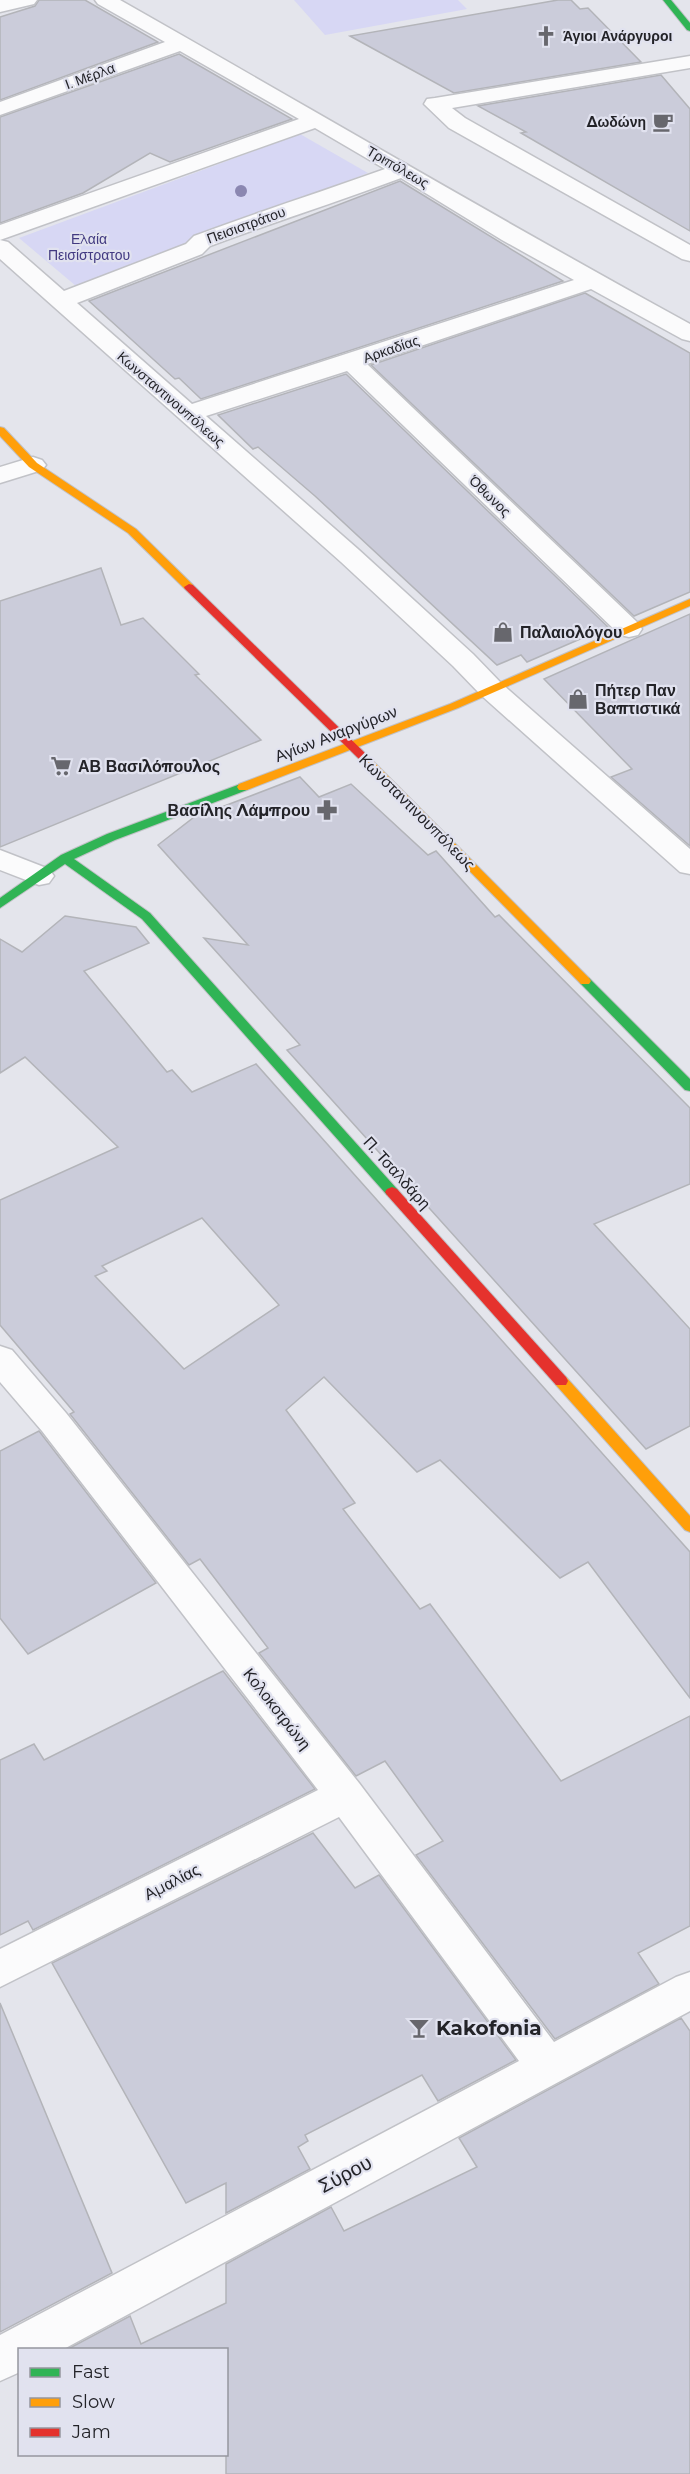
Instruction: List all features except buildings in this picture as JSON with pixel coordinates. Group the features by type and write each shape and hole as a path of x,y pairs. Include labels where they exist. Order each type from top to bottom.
{"street":[{"path":"0,6 27,0"},
{"name":"Τριπόλεως","path":"105,0 402,170 510,235 690,334"},
{"path":"667,0 690,28"},
{"name":"Ι. Μέρλα","path":"0,109 180,44"},
{"path":"690,62 435,104 457,123 690,254"},
{"path":"0,233 315,121"},
{"name":"Πεισιστράτου","path":"60,301 194,249 202,241 286,209 303,207 402,170"},
{"name":"Κωνσταντινουπόλεως","path":"0,247 189,413 454,652 492,690 690,865"},
{"name":"Αρκαδίας","path":"189,413 351,362 593,281"},
{"name":"Όθωνος","path":"351,362 629,629"},
{"name":"Κωνσταντινουπόλεως","path":"0,430 33,465 132,531 690,1087"},
{"path":"0,476 33,465"},
{"name":"Αγίων Αναργύρων","path":"0,904 65,858 111,837 492,690 690,602"},
{"name":"Π. Τσαλδάρη","path":"65,858 146,916 690,1526"},
{"path":"0,859 39,876"},
{"name":"Κολοκοτρώνη","path":"0,1359 54,1422 345,1795 547,2066"},
{"name":"Αμαλίας","path":"0,1969 345,1795"},
{"name":"Σύρου","path":"19,2348 690,1990"},
{"name":"Σύρου","path":"0,2358 18,2348"}],"green space":[{"path":"294,0 458,0 467,9 325,35"},
{"name":"Ελαία Πεισίστρατου","path":"300,134 368,173 76,286 19,238"}],"traffic: fast":[{"path":"667,0 690,28"},
{"path":"0,904 65,858 111,837 243,787"},
{"path":"65,858 146,916 392,1192"},
{"path":"585,981 690,1087"}],"traffic: slow":[{"path":"0,430 33,465 132,531 189,587"},
{"path":"243,787 454,706 690,602"},
{"path":"363,757 585,981"},
{"path":"561,1381 690,1526"}],"traffic: jam":[{"path":"189,587 363,757"},
{"path":"392,1192 561,1381"}],"place":[{"name":"Άγιοι Ανάργυροι","path":"546,36"},
{"name":"Δωδώνη","path":"663,122"},
{"name":"Παλαιολόγου","path":"503,632"},
{"name":"Πήτερ Παν Βαπτιστικά","path":"578,699"},
{"name":"ΑΒ Βασιλόπουλος","path":"61,766"},
{"name":"Βασίλης Λάμπρου","path":"327,810"},
{"name":"Kakofonia","path":"419,2028"}]}
